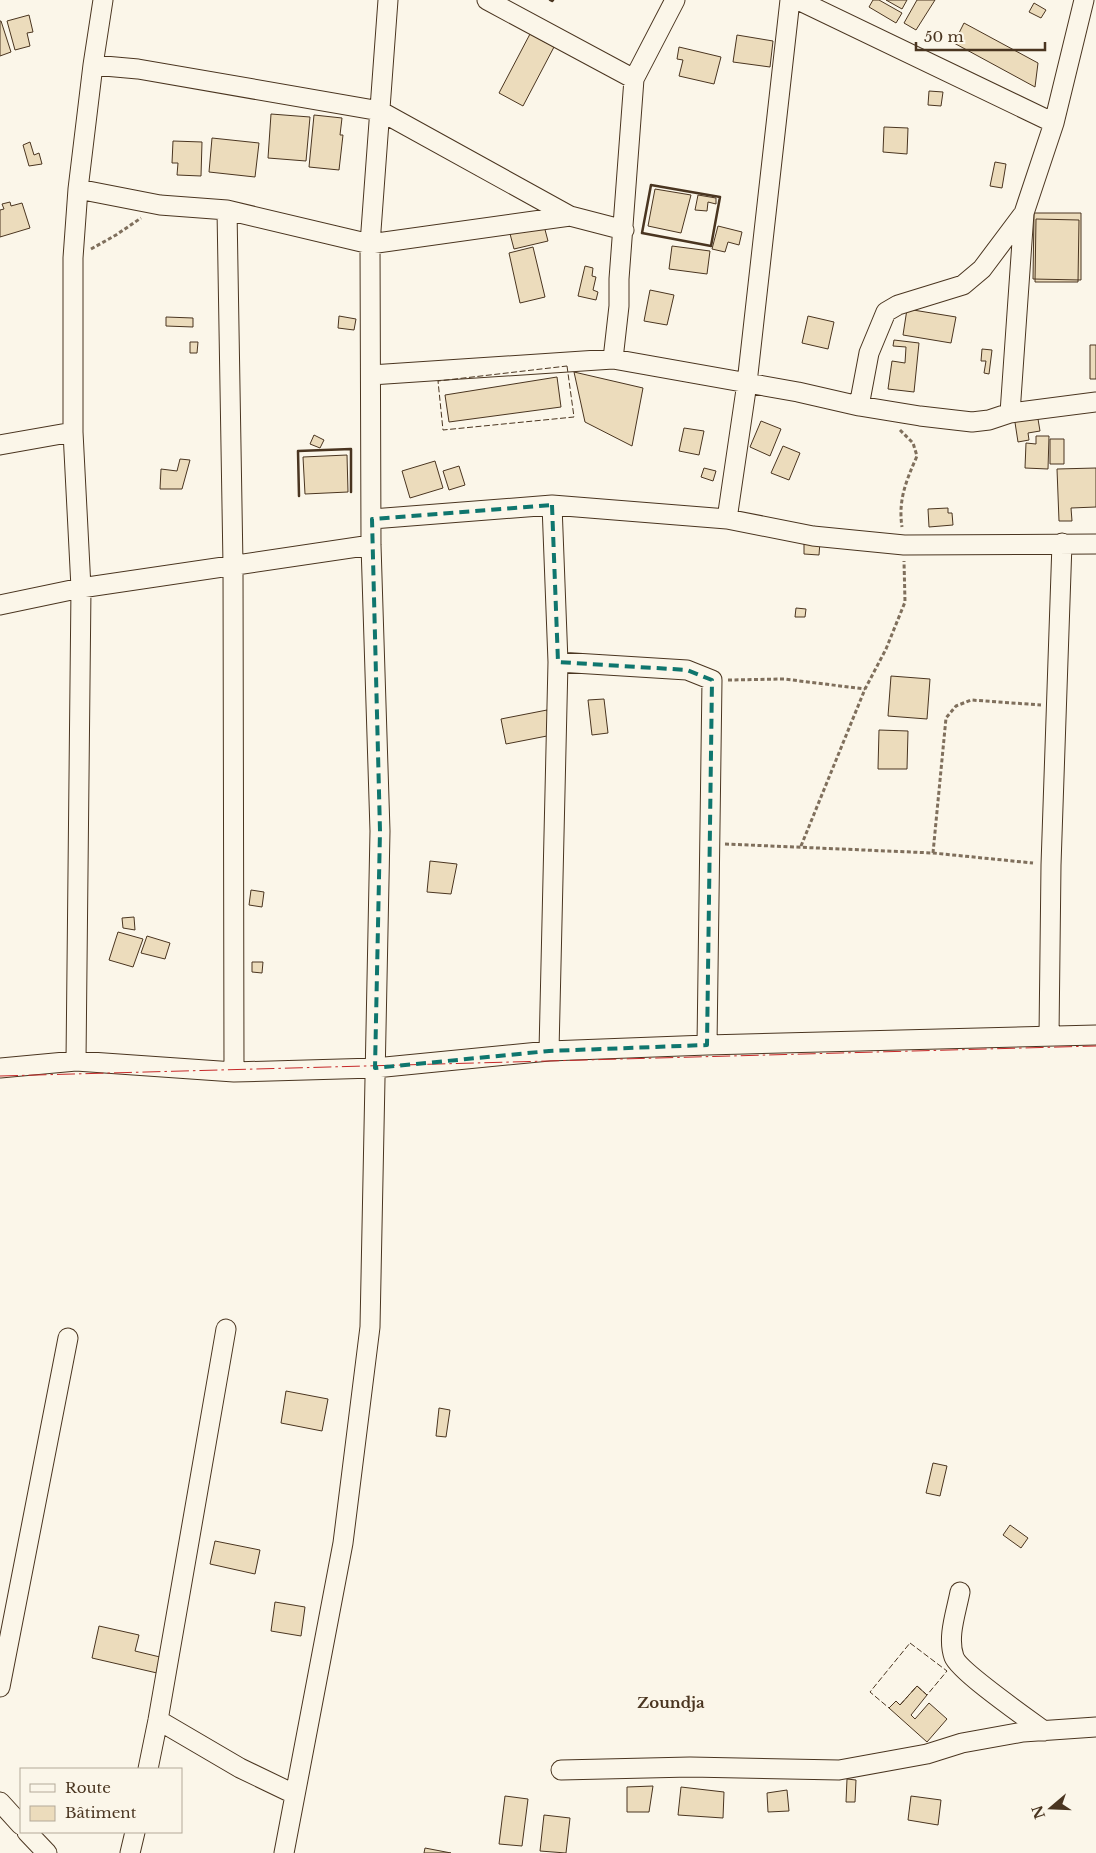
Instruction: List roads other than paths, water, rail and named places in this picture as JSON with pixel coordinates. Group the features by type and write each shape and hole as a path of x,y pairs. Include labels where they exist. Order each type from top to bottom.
{"street":[{"path":"76,1062 81,588 73,432 73,258 78,189 103,0"},
{"path":"284,1853 343,1543 370,1327 380,831 371,545 370,244 388,0"},
{"path":"487,0 634,79"},
{"path":"613,359 619,306 619,280 634,79 675,0"},
{"path":"727,519 747,383 790,0"},
{"path":"798,0 1054,123"},
{"path":"1010,413 1024,213 1054,123 1084,0"},
{"path":"93,65 138,69 380,111 570,216 624,230"},
{"path":"78,189 160,205 227,210 370,244 570,216"},
{"path":"227,210 233,565 234,1072"},
{"path":"858,406 869,353 886,312 898,305 963,285 982,269 1024,213"},
{"path":"371,376 613,359 798,392 858,406 972,422 989,420 1010,413 1096,402"},
{"path":"0,445 73,432"},
{"path":"372,519 552,505 727,519 813,536 904,545 1096,544"},
{"path":"549,1051 558,662 552,505"},
{"path":"1049,1036 1051,865 1062,543"},
{"path":"0,605 81,588 371,545"},
{"path":"558,662 687,670 712,680 707,1045"},
{"path":"0,1068 76,1062 234,1072 375,1068 549,1051 1096,1035"},
{"path":"148,1768 226,1329"},
{"path":"0,1687 68,1338"},
{"path":"960,1592 951,1644 955,1659 975,1679 1044,1731"},
{"path":"158,1720 240,1768 294,1794"},
{"path":"561,1770 690,1767 839,1770 927,1754 982,1739 1023,1732 1096,1727"},
{"path":"0,1802 20,1824"},
{"path":"28,1833 47,1853"},
{"path":"130,1853 135,1833"}],"district":[{"name":"Zoundja","path":"671,1702"}]}
